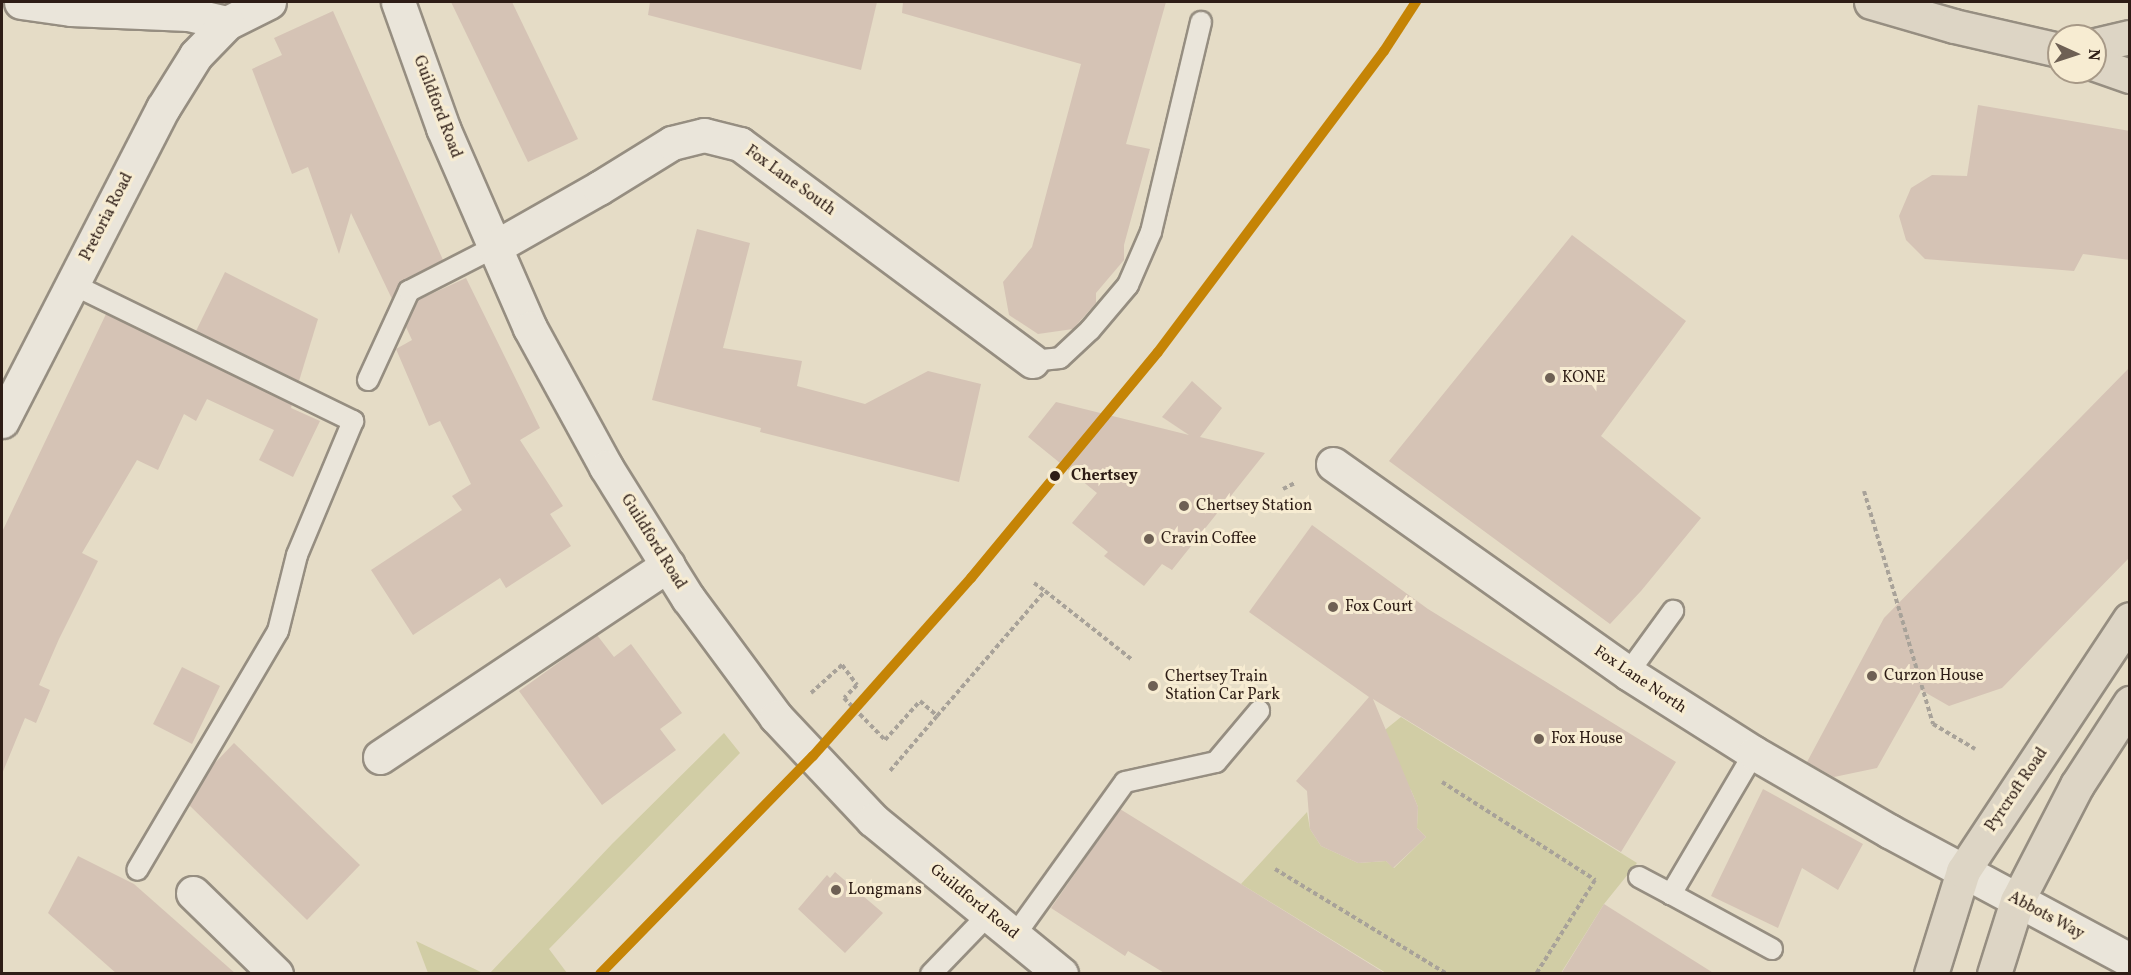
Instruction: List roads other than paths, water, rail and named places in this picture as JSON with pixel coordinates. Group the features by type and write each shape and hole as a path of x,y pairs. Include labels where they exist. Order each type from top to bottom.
{"main road":[{"path":"1871,2 1954,26 2047,47"},
{"path":"2107,42 2130,37"},
{"path":"2107,53 2130,54"},
{"path":"2107,68 2130,76"},
{"name":"Pyrcroft Road","path":"1931,974 1963,871 2130,619"},
{"path":"1994,974 2018,901 2077,785 2130,704"}],"street":[{"path":"21,2 71,9 188,14 227,22 269,2"},
{"name":"Guildford Road","path":"398,2 443,128 536,338 606,467 688,598 776,717 873,820 1061,974"},
{"name":"Pretoria Road","path":"2,421 163,108 196,56 227,22"},
{"name":"Fox Lane South","path":"495,247 599,188 672,143 704,135 740,144 1032,361"},
{"name":"Fox Lane North","path":"1333,464 1628,674 1754,753 1963,871"},
{"path":"380,757 668,566"},
{"name":"Abbots Way","path":"1963,871 2130,960"},
{"path":"193,893 276,974"}],"lane":[{"path":"1032,361 1060,358 1090,330 1128,285 1151,232 1201,22"},
{"path":"368,380 409,291 495,247"},
{"path":"72,284 353,421 297,555 278,631 137,870"},
{"path":"1628,674 1673,611"},
{"path":"1015,935 1125,782 1216,762 1259,711"},
{"path":"1671,894 1754,753"},
{"path":"1639,877 1772,949"},
{"path":"931,974 988,915"}],"place":[{"name":"KONE","path":"1550,378"},
{"name":"Chertsey","path":"1055,476"},
{"name":"Chertsey Station","path":"1184,506"},
{"name":"Cravin Coffee","path":"1149,539"},
{"name":"Fox Court","path":"1333,607"},
{"name":"Curzon House","path":"1872,676"},
{"name":"Chertsey Train Station Car Park","path":"1153,686"},
{"name":"Fox House","path":"1539,739"},
{"name":"Longmans","path":"836,890"}]}
